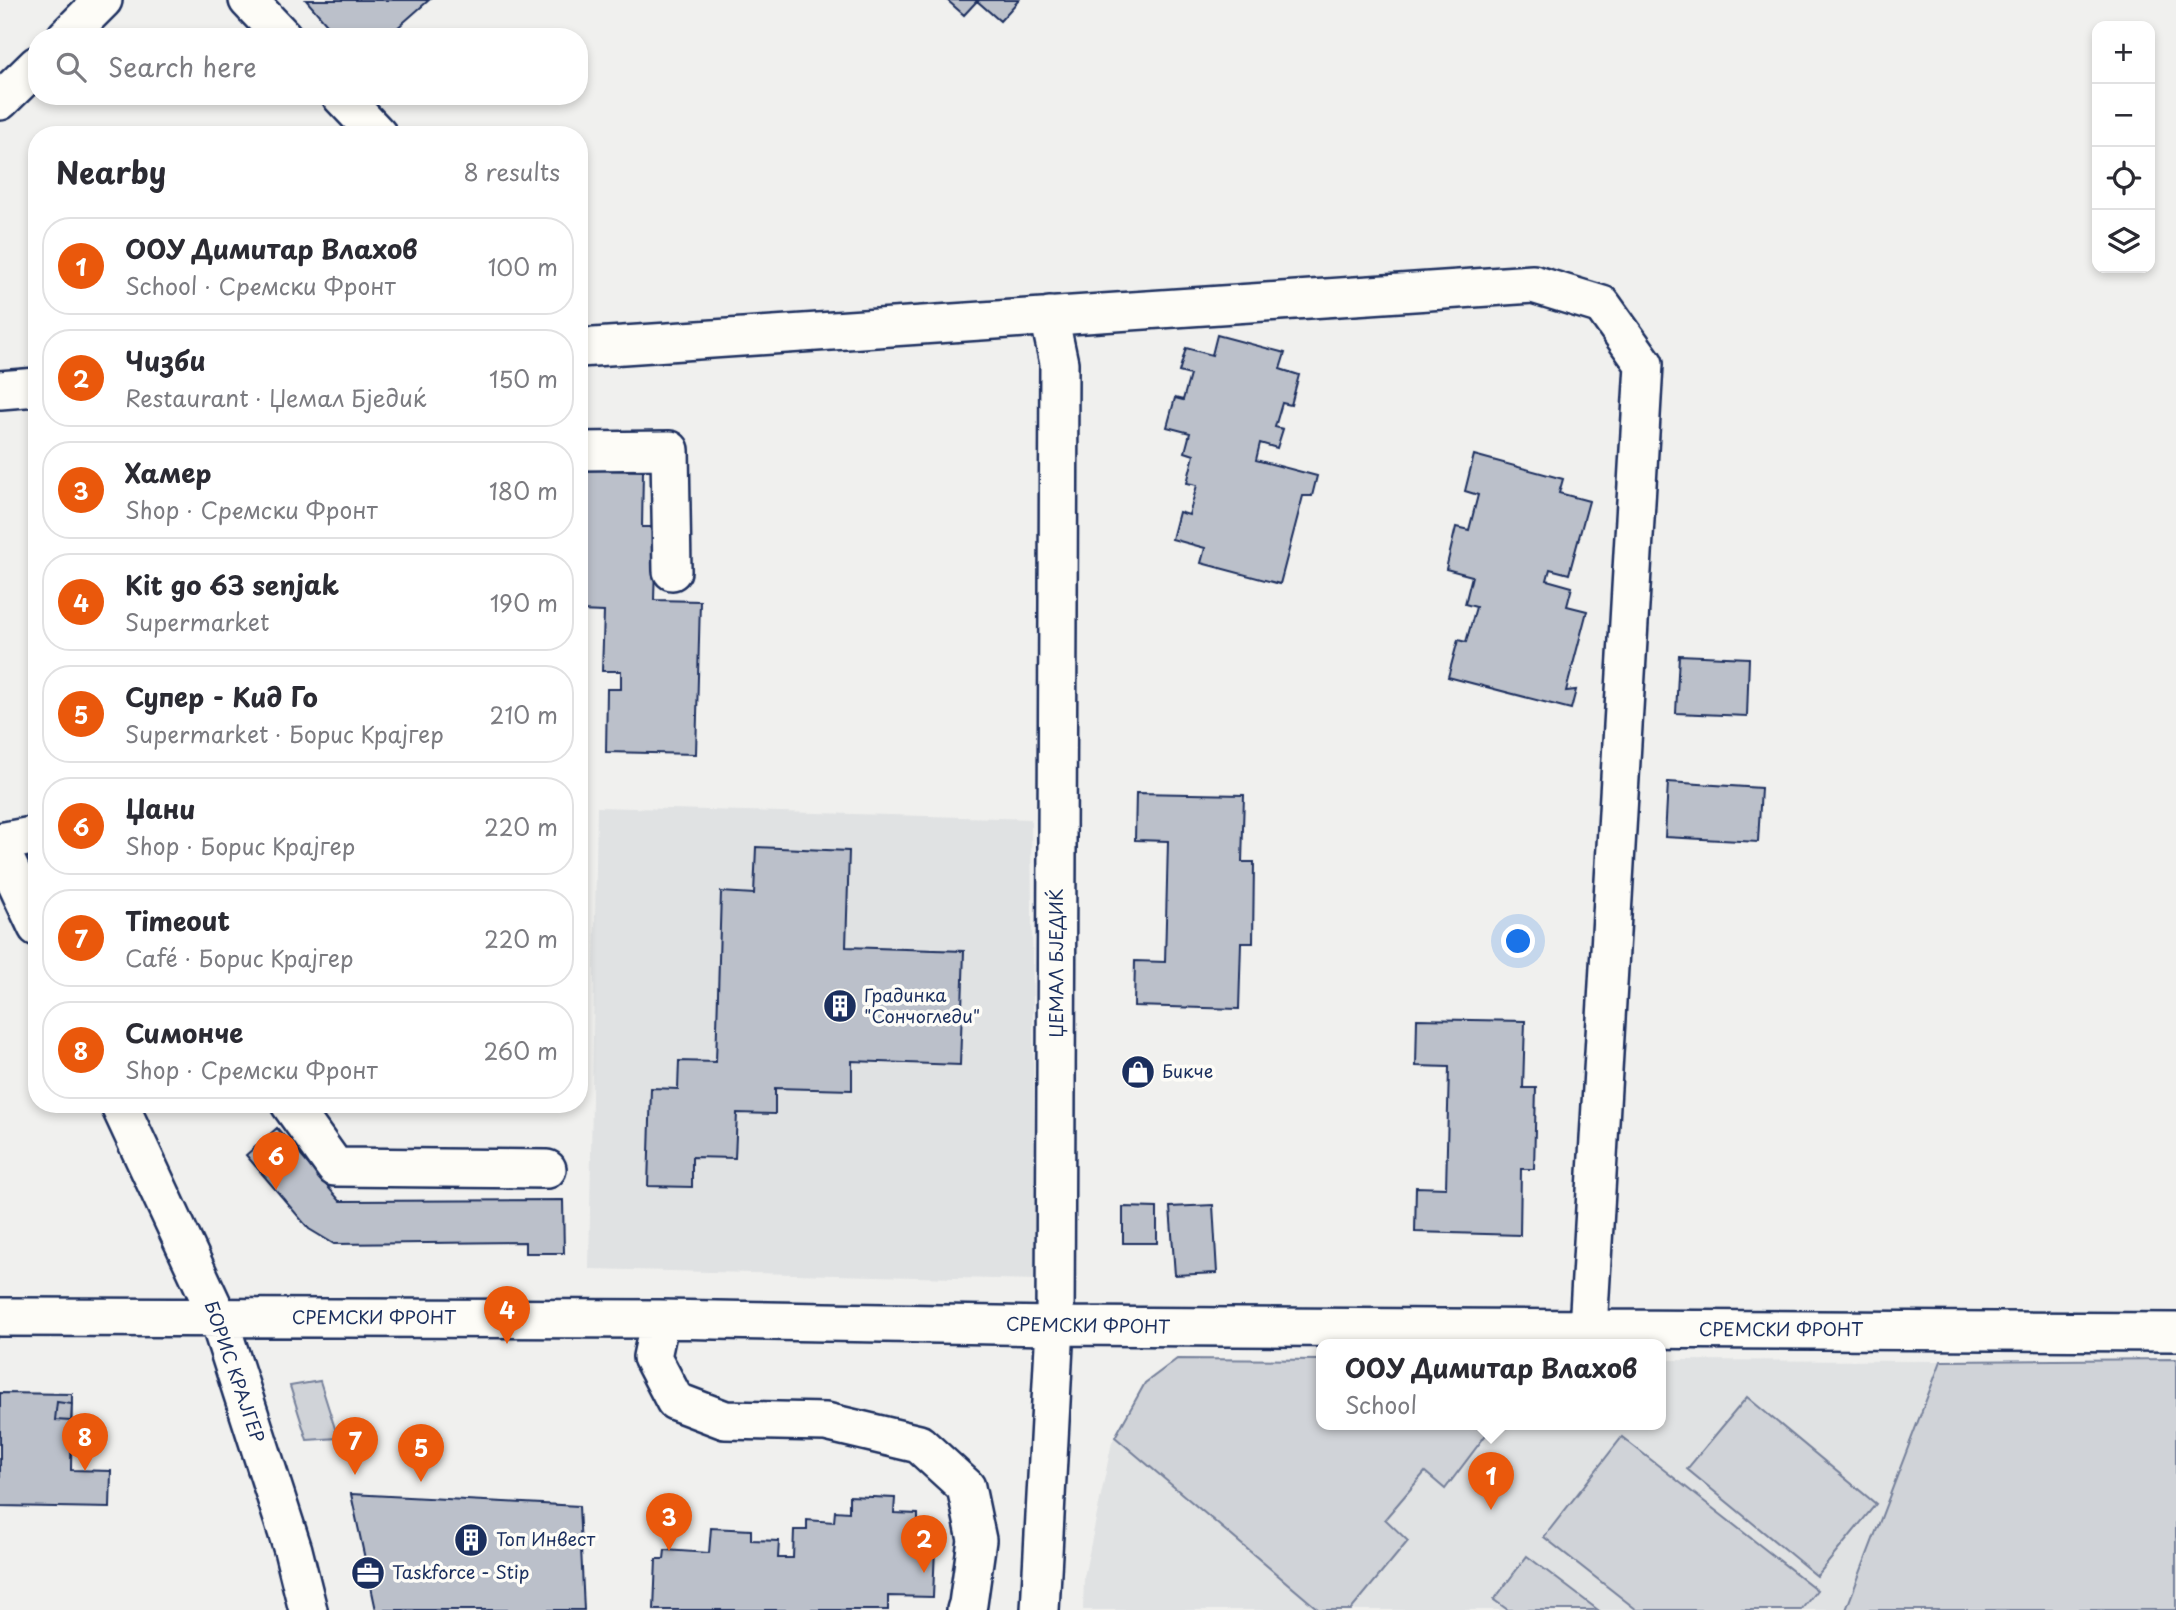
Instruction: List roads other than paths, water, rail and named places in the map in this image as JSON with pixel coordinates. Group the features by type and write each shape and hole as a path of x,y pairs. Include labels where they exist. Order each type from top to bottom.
{"street":[{"path":"75,28 103,0"},
{"path":"248,0 274,28"},
{"path":"0,102 28,74"},
{"path":"350,105 369,126"},
{"path":"588,346 1533,284 1602,305 1644,364 1588,1329"},
{"name":"ЏЕМАЛ БЈЕДИЌ","path":"1040,1610 1055,1326 1059,363 1049,316"},
{"path":"0,390 28,388"},
{"path":"588,451 670,450 671,571"},
{"path":"0,842 28,837"},
{"path":"0,848 28,908"},
{"name":"БОРИС КРАЈГЕР","path":"123,1113 218,1317 293,1550 308,1610"},
{"path":"296,1113 335,1167 547,1169"},
{"name":"СРЕМСКИ ФРОНТ","path":"0,1317 660,1319 1055,1326 2176,1332"},
{"path":"660,1319 652,1357 675,1401 725,1420 826,1422 919,1444 966,1488 977,1540 966,1610"}],"place":[{"name":"Градинка \"Сончогледи\"","path":"840,1006"},
{"name":"Бикче","path":"1138,1072"},
{"name":"Џани","path":"276,1190"},
{"name":"Kit go 63 senjak","path":"507,1344"},
{"name":"Симонче","path":"85,1471"},
{"name":"Timeout","path":"355,1475"},
{"name":"Супер - Кид Го","path":"421,1482"},
{"name":"ООУ Димитар Влахов","path":"1491,1510"},
{"name":"Топ Инвест","path":"471,1540"},
{"name":"Хамер","path":"669,1551"},
{"name":"Taskforce - Stip","path":"368,1573"},
{"name":"Чизби","path":"924,1573"}]}
